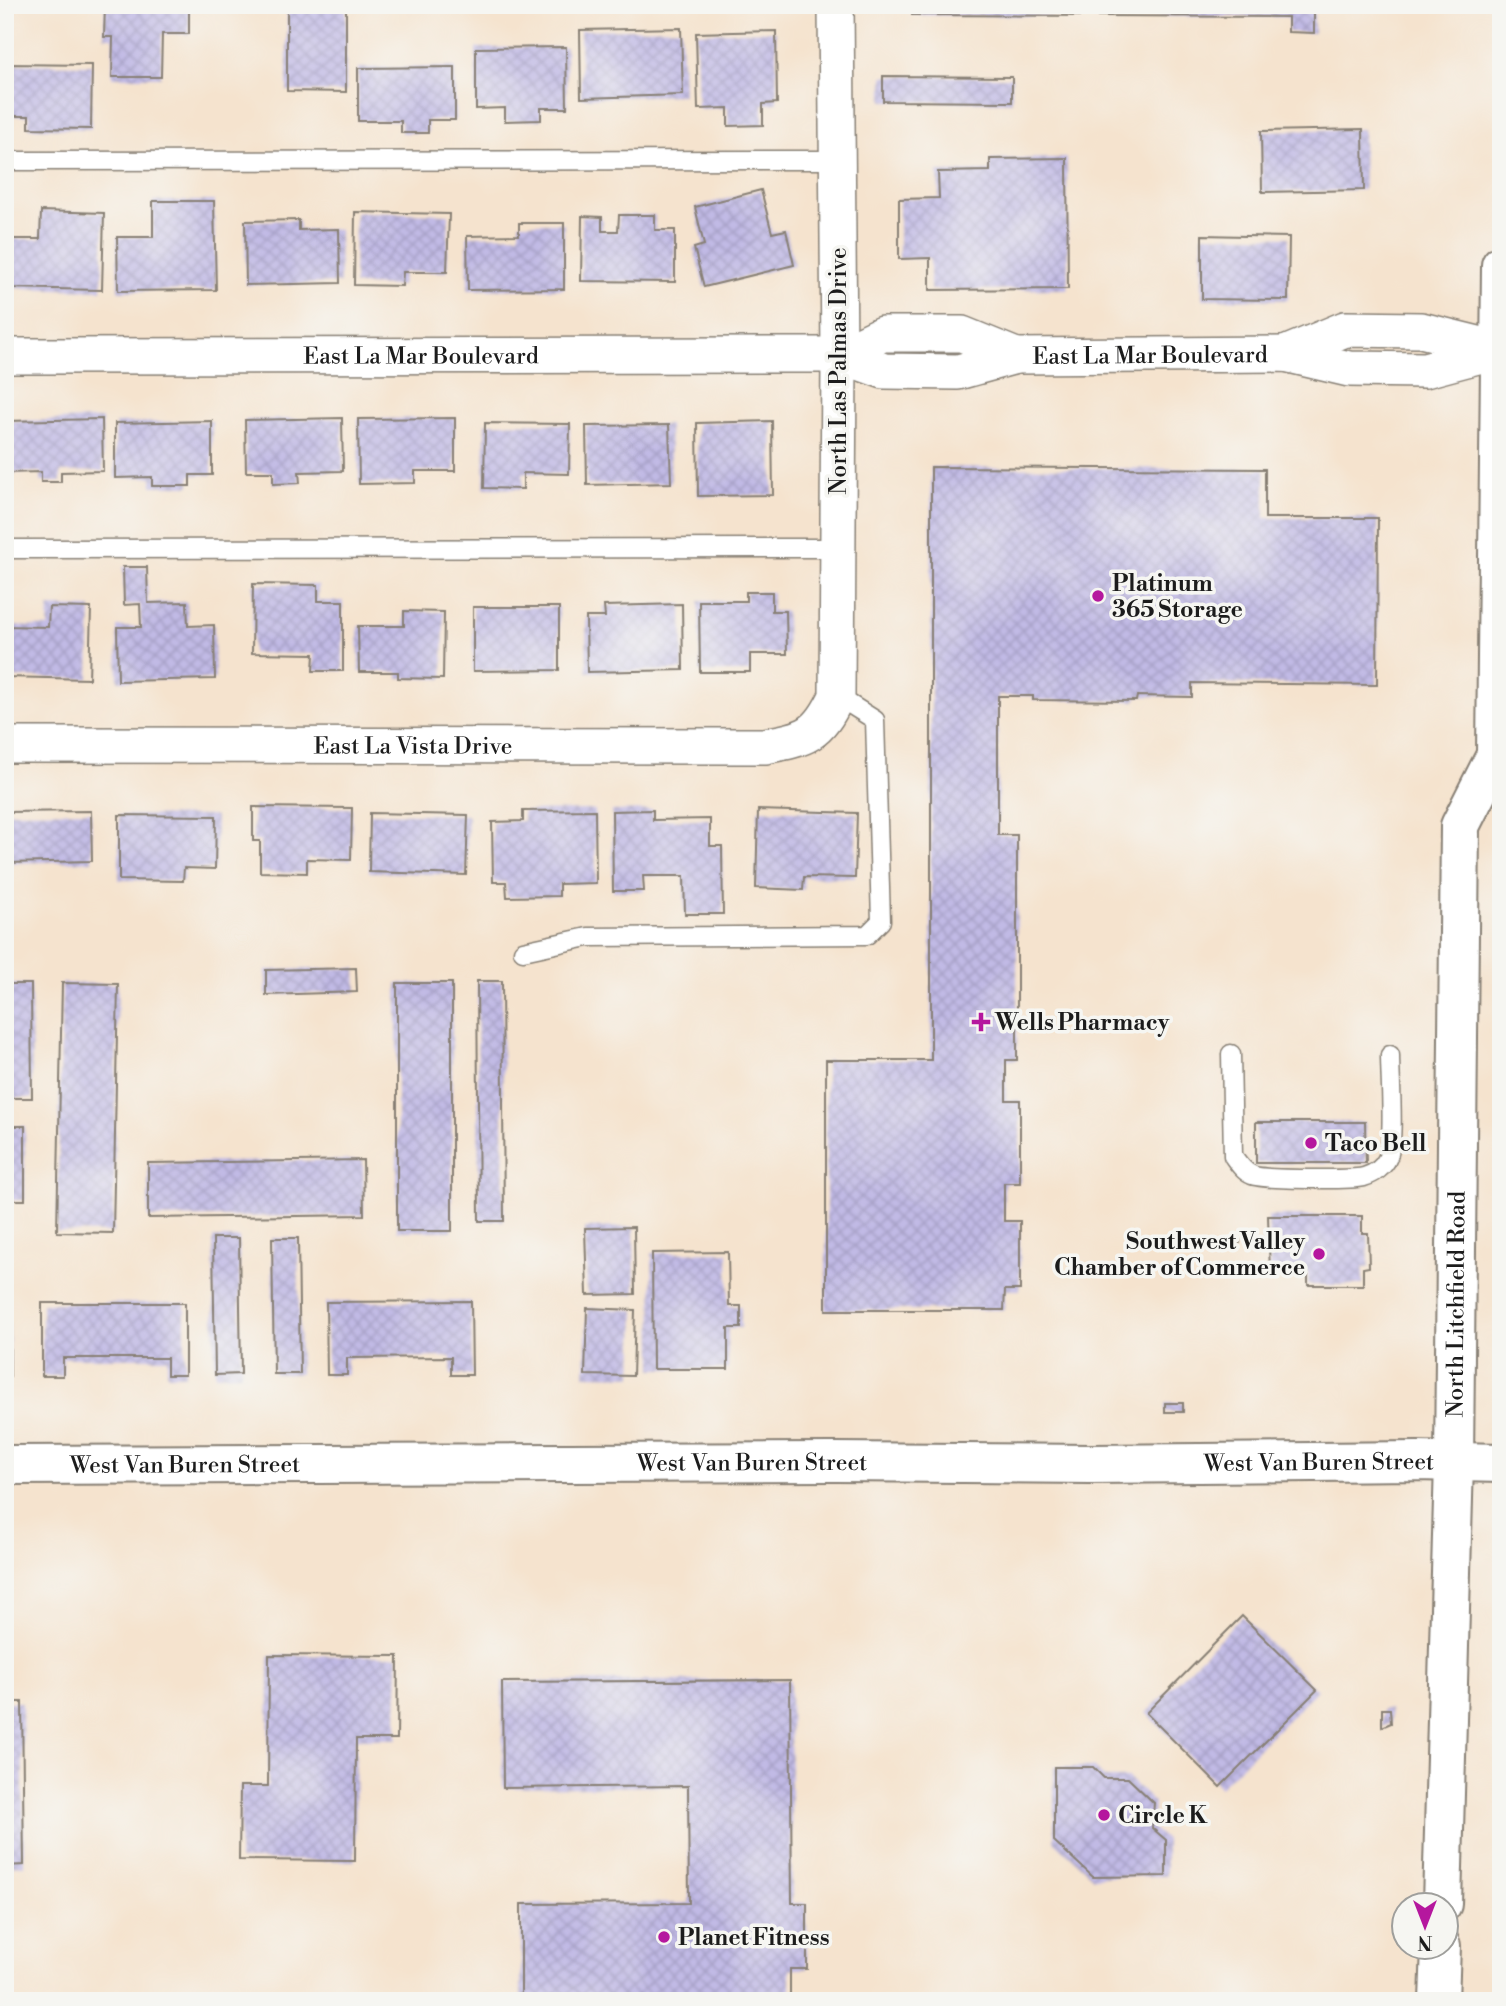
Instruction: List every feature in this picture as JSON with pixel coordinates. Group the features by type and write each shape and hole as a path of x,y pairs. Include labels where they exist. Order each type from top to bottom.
{"main road":[{"name":"North Litchfield Road","path":"1442,1890 1454,1462 1460,826 1499,745 1501,265"},
{"name":"West Van Buren Street","path":"5,1465 1501,1463"},
{"path":"1439,2001 1441,1960"}],"street":[{"name":"North Las Palmas Drive","path":"836,5 839,355 837,696"},
{"name":"East La Mar Boulevard","path":"5,356 839,355 884,371 958,372 1016,356 1284,354 1349,369 1426,370 1500,350"},
{"name":"East La Vista Drive","path":"5,745 765,746 796,740 816,730 829,714 837,696"}],"lane":[{"path":"5,161 836,160"},
{"path":"5,549 837,548"},
{"path":"523,951 589,937 867,935 881,921 875,720 837,696"},
{"path":"1231,1054 1233,1156 1250,1175 1261,1178 1363,1177 1379,1170 1388,1158 1391,1142 1390,1055"}],"path":[{"path":"1166,1243 1269,1241"}],"building":[{"path":"105,5 189,5 189,34 162,34 161,77 112,77 113,37 104,37"},
{"path":"287,5 346,5 346,92 287,91"},
{"path":"912,5 1314,5 1314,33 1288,32 1288,17 912,15"},
{"path":"681,28 683,95 581,98 580,30"},
{"path":"776,31 777,103 763,104 763,125 728,126 728,108 698,109 696,33"},
{"path":"566,47 567,108 541,108 541,120 505,121 505,108 476,109 476,48"},
{"path":"6,64 92,65 91,129 29,128 29,116 5,116"},
{"path":"455,67 455,120 428,120 428,133 401,133 401,121 358,121 358,68"},
{"path":"883,76 1012,77 1012,102 883,101"},
{"path":"1363,129 1364,190 1262,192 1261,131"},
{"path":"1067,158 1068,289 930,290 930,258 899,259 899,199 939,198 938,172 990,171 990,159"},
{"path":"761,190 772,233 786,230 794,265 704,287 694,248 704,245 695,207"},
{"path":"153,201 214,201 216,290 118,291 117,237 153,237"},
{"path":"41,211 104,213 102,290 5,288 6,239 40,239"},
{"path":"355,212 449,214 447,272 403,272 402,286 354,285"},
{"path":"619,215 655,215 655,230 675,230 675,282 581,281 582,216 602,217 602,231 618,231"},
{"path":"299,220 299,230 339,229 340,283 246,285 245,221"},
{"path":"519,223 564,223 564,289 468,290 467,236 519,235"},
{"path":"1202,235 1289,237 1288,300 1202,299"},
{"path":"342,418 343,471 299,472 300,483 273,484 273,472 246,472 245,420"},
{"path":"455,418 455,471 415,471 415,483 359,484 358,419"},
{"path":"102,419 103,471 61,472 61,482 41,482 41,472 5,473 5,421"},
{"path":"212,421 212,475 190,475 190,486 152,486 152,477 115,478 115,423"},
{"path":"772,421 773,495 698,496 697,423"},
{"path":"485,423 570,424 569,474 523,473 523,489 484,488"},
{"path":"669,425 671,483 587,485 586,426"},
{"path":"931,467 1265,469 1265,518 1378,518 1377,685 1192,683 1192,697 1137,696 1136,701 1033,700 1033,696 998,696 998,835 1017,835 1017,1060 1006,1060 1006,1100 1020,1100 1020,1183 1004,1183 1004,1221 1020,1221 1020,1290 1005,1290 1004,1310 826,1310 826,1060 931,1060"},
{"path":"123,567 147,567 148,603 187,602 188,626 214,625 215,679 118,681 117,627 141,627 140,604 124,605"},
{"path":"253,584 318,585 318,601 343,601 343,671 313,671 314,654 252,653"},
{"path":"746,592 772,592 772,611 786,611 787,654 750,654 750,672 700,672 699,601 746,601"},
{"path":"682,604 683,670 587,672 586,617 605,617 604,606"},
{"path":"49,607 91,608 89,679 5,677 5,626 48,627"},
{"path":"473,607 559,607 559,670 473,671"},
{"path":"404,611 444,612 443,679 398,678 398,672 359,672 358,626 404,626"},
{"path":"253,807 352,808 351,860 307,859 307,873 260,872 260,841 253,841"},
{"path":"595,810 596,883 559,884 559,896 507,897 506,882 493,882 492,822 523,821 523,811"},
{"path":"653,810 653,820 710,819 710,846 722,846 723,914 685,914 684,876 643,876 644,891 613,891 612,811"},
{"path":"758,810 857,813 855,878 804,877 803,890 756,888"},
{"path":"91,811 92,861 6,863 5,812"},
{"path":"370,813 468,815 466,875 369,872"},
{"path":"119,815 216,816 215,869 184,868 183,881 119,880"},
{"path":"356,968 357,992 266,995 266,970"},
{"path":"477,981 502,981 504,1221 479,1221"},
{"path":"62,983 118,984 113,1233 57,1232"},
{"path":"397,983 452,983 452,1231 397,1231"},
{"path":"5,984 31,984 32,1098 6,1098"},
{"name":"Taco Bell","path":"1256,1122 1365,1122 1366,1163 1256,1163"},
{"path":"6,1126 25,1126 25,1200 5,1200"},
{"path":"363,1160 364,1215 148,1218 148,1163"},
{"name":"Southwest Valley Chamber of Commerce","path":"1268,1216 1362,1216 1362,1233 1368,1233 1369,1267 1363,1268 1363,1285 1308,1285 1308,1273 1270,1273"},
{"path":"634,1227 635,1294 587,1295 585,1228"},
{"path":"213,1238 239,1238 241,1374 215,1375"},
{"path":"272,1238 298,1238 300,1374 274,1374"},
{"path":"5,1240 8,1240 10,1376 5,1376"},
{"path":"728,1252 729,1306 741,1306 741,1328 728,1328 728,1369 653,1369 652,1253"},
{"path":"471,1301 472,1375 451,1375 451,1357 347,1358 347,1375 327,1375 326,1302"},
{"path":"42,1303 185,1303 185,1375 167,1375 167,1358 63,1358 63,1376 42,1376"},
{"path":"587,1308 635,1310 633,1376 585,1375"},
{"path":"1165,1403 1183,1403 1183,1412 1165,1412"},
{"name":"Circle K","path":"1242,1616 1317,1690 1220,1787 1146,1713"},
{"path":"269,1655 398,1656 397,1739 356,1739 355,1861 239,1860 240,1786 268,1786"},
{"path":"790,1680 792,1903 807,1903 807,1969 790,1969 790,2001 521,2001 521,1904 689,1903 688,1786 503,1788 502,1682"},
{"path":"5,1702 22,1702 24,1865 5,1866"},
{"path":"1382,1709 1390,1709 1391,1723 1382,1727"},
{"name":"Circle K","path":"1054,1767 1093,1767 1104,1778 1128,1778 1154,1803 1152,1828 1166,1840 1166,1876 1093,1877 1054,1841"}],"place":[{"name":"Platinum 365 Storage","path":"1098,596"},
{"name":"Wells Pharmacy","path":"981,1022"},
{"name":"Taco Bell","path":"1311,1143"},
{"name":"Southwest Valley Chamber of Commerce","path":"1319,1254"},
{"name":"Circle K","path":"1104,1815"},
{"name":"Planet Fitness","path":"664,1937"}]}
